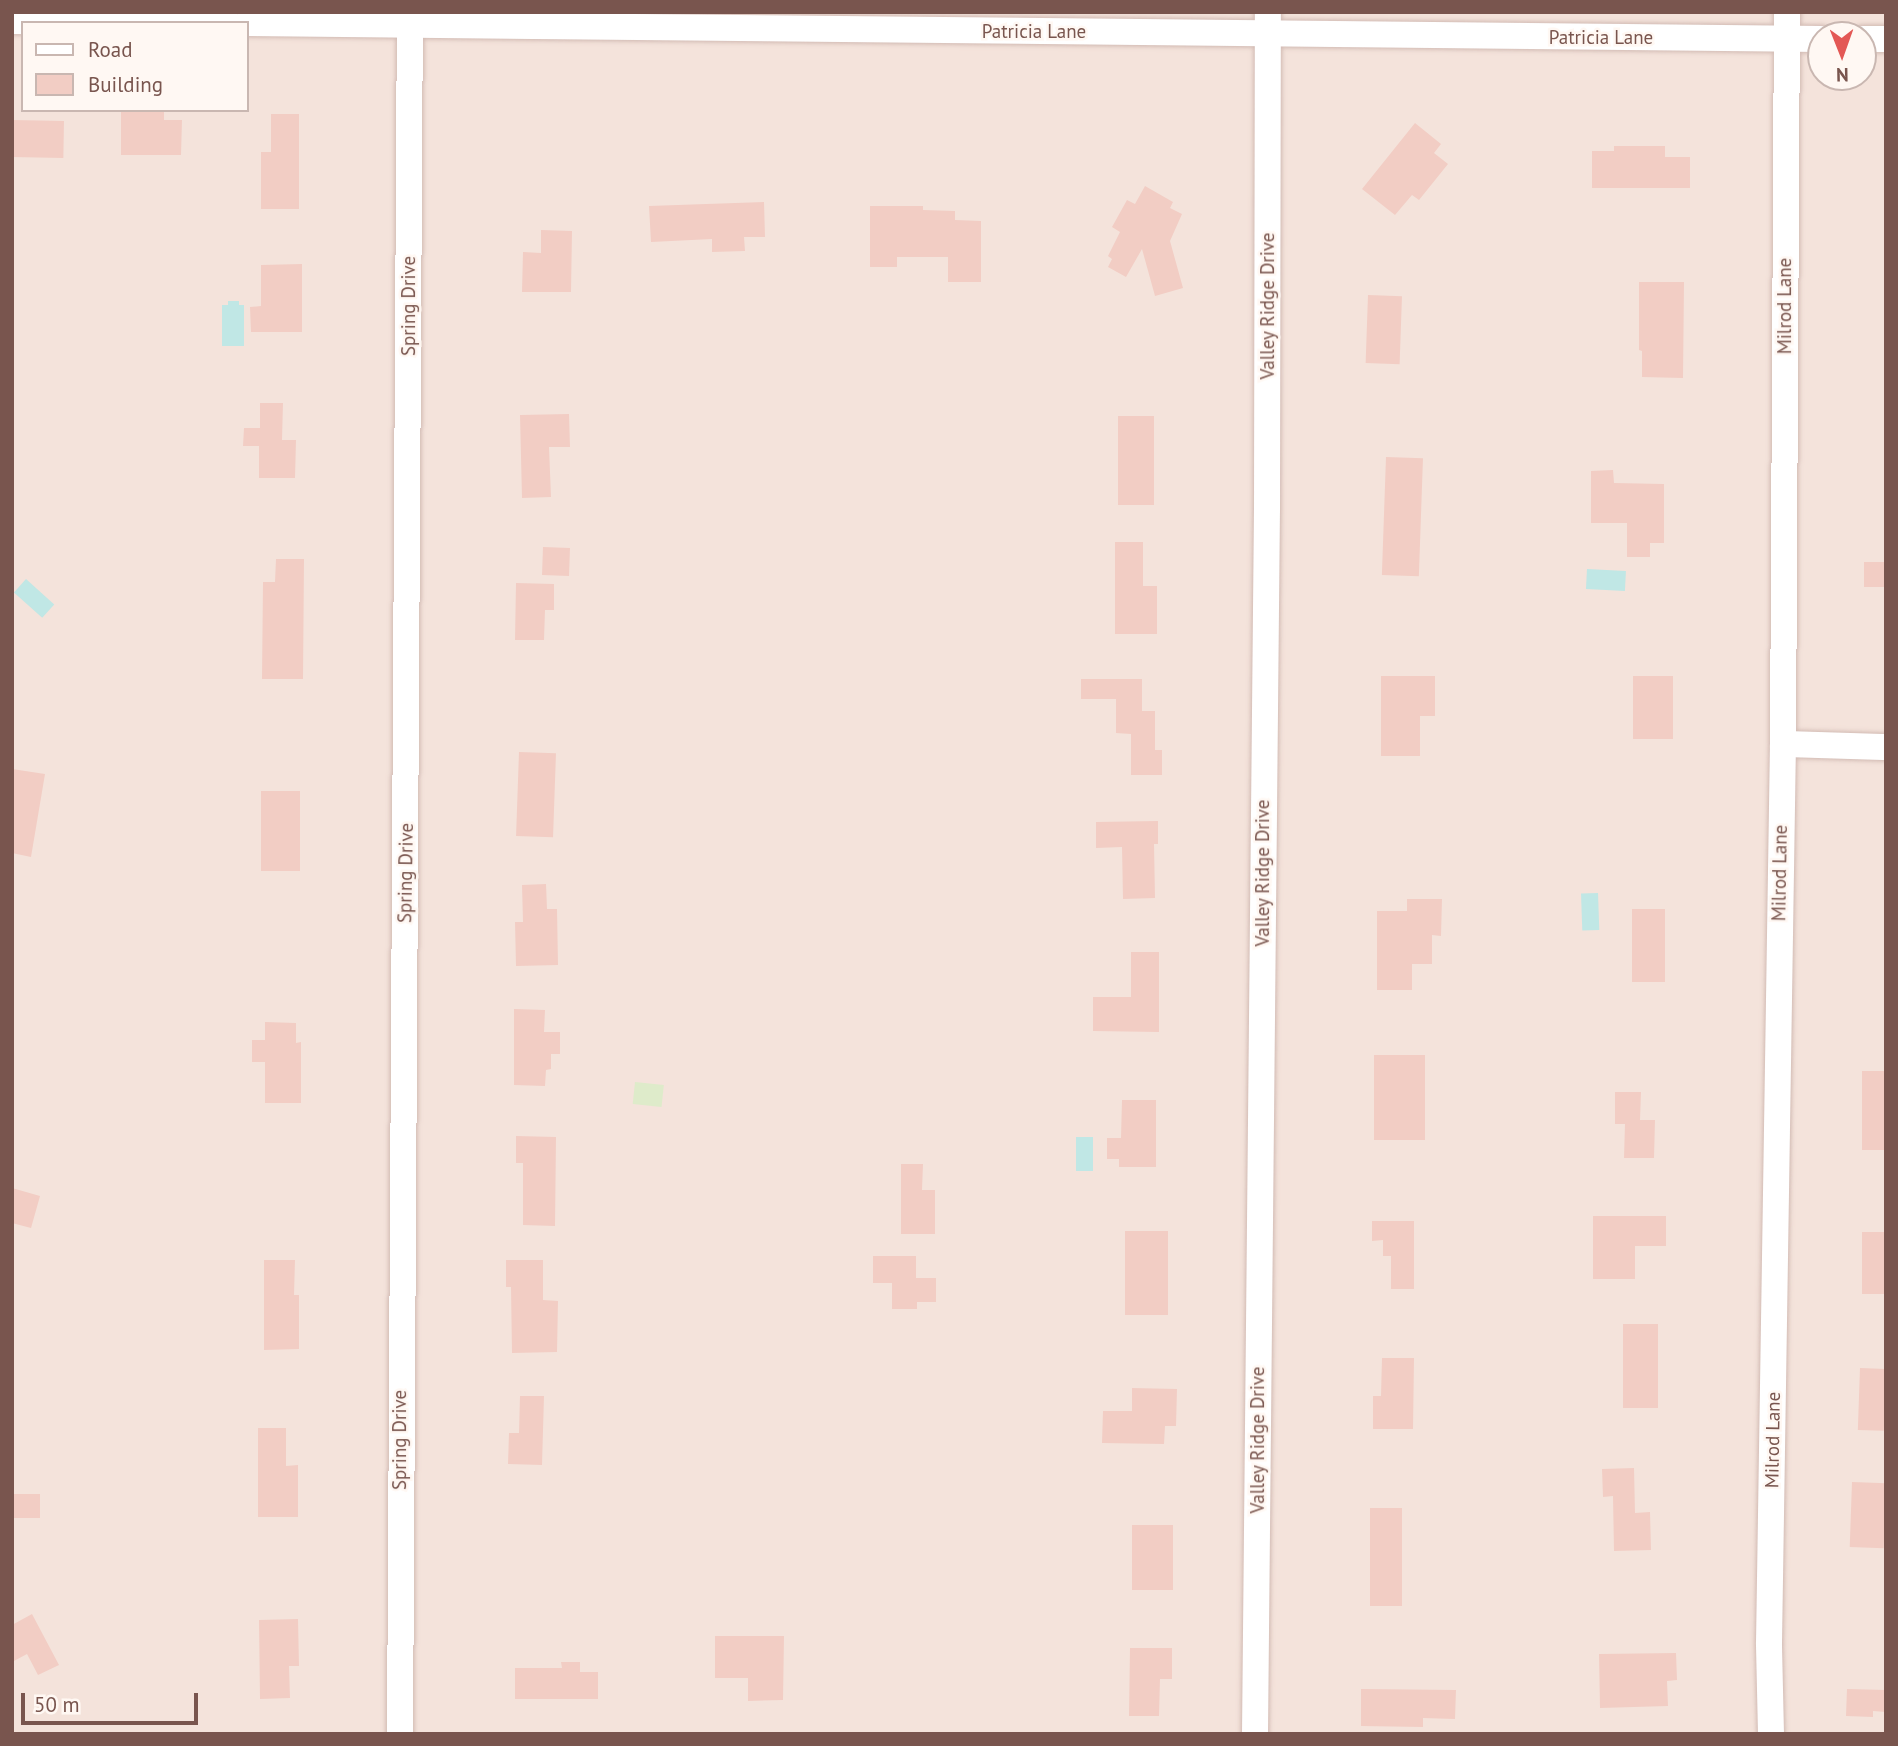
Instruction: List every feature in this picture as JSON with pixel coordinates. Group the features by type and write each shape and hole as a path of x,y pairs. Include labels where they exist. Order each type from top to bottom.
{"street":[{"name":"Patricia Lane","path":"248,23 410,18 1267,23 1497,38 1787,25 1807,33"},
{"name":"Spring Drive","path":"400,1734 410,18"},
{"name":"Valley Ridge Drive","path":"1255,1734 1267,509 1267,23"},
{"name":"Milrod Lane","path":"1771,1734 1769,1643 1783,744 1787,25"},
{"path":"1783,744 1886,747"}],"shaded area":[{"path":"12,12 1886,12 1886,1734 12,1734"}],"green space":[{"path":"635,1082 664,1085 662,1107 633,1104"}],"water":[{"path":"228,301 239,301 239,305 244,305 244,346 222,346 222,305 228,305"},
{"path":"1587,569 1626,571 1625,591 1586,589"},
{"path":"26,579 54,604 42,618 14,592"},
{"path":"1598,893 1599,930 1582,931 1581,894"},
{"path":"1076,1137 1093,1137 1093,1171 1076,1171"}],"building":[{"path":"121,112 164,112 164,120 182,120 181,155 121,155"},
{"path":"271,114 299,114 299,209 261,209 261,152 271,152"},
{"path":"12,120 64,121 63,158 12,157"},
{"path":"1415,123 1441,144 1434,153 1448,164 1419,200 1412,195 1395,215 1362,189"},
{"path":"1614,146 1665,146 1665,157 1690,157 1690,188 1592,188 1592,151 1614,151"},
{"path":"1145,186 1173,202 1170,208 1182,214 1170,241 1183,288 1155,296 1142,249 1126,277 1108,267 1112,259 1108,256 1120,232 1112,227 1127,200 1135,204"},
{"path":"764,202 765,237 744,237 745,251 712,252 712,239 651,242 649,206"},
{"path":"870,206 923,206 923,210 955,211 955,220 981,221 981,282 948,282 948,257 897,257 897,267 870,267"},
{"path":"541,230 572,231 571,292 522,292 523,252 541,253"},
{"path":"302,264 302,332 251,332 250,307 261,306 261,265"},
{"path":"1639,282 1684,282 1683,378 1642,377 1642,351 1639,350"},
{"path":"1368,295 1402,296 1400,364 1366,363"},
{"path":"260,403 283,403 282,440 296,440 295,478 259,478 259,446 243,446 244,428 260,428"},
{"path":"569,414 570,447 549,447 551,497 522,498 520,415"},
{"path":"1118,416 1154,416 1154,505 1118,505"},
{"path":"1386,457 1423,458 1419,576 1382,575"},
{"path":"1613,470 1614,483 1664,484 1664,543 1650,543 1650,557 1627,557 1627,523 1591,523 1591,471"},
{"path":"1115,542 1143,542 1143,586 1157,586 1157,634 1115,634"},
{"path":"543,547 570,548 569,576 542,575"},
{"path":"276,559 304,559 303,679 262,679 263,582 275,582"},
{"path":"1864,562 1886,562 1886,587 1864,587"},
{"path":"516,583 554,584 554,610 545,610 544,640 515,640"},
{"path":"1381,676 1435,676 1435,716 1420,716 1420,756 1381,756"},
{"path":"1633,676 1673,676 1673,739 1633,739"},
{"path":"1081,679 1142,679 1142,711 1155,711 1155,750 1162,750 1162,775 1131,775 1131,734 1116,733 1116,699 1081,699"},
{"path":"519,752 556,753 553,837 516,836"},
{"path":"12,769 45,774 31,857 12,853"},
{"path":"261,791 300,791 300,871 261,871"},
{"path":"1158,821 1158,844 1154,844 1155,898 1123,899 1122,847 1096,848 1096,822"},
{"path":"546,884 547,909 557,909 558,965 516,966 515,922 523,922 522,885"},
{"path":"1407,899 1442,899 1441,936 1432,935 1432,964 1412,964 1412,990 1377,990 1377,911 1407,911"},
{"path":"1632,909 1665,909 1665,982 1632,982"},
{"path":"1131,952 1159,952 1159,1032 1093,1031 1093,997 1131,997"},
{"path":"514,1009 545,1010 544,1032 560,1032 560,1054 551,1054 551,1069 546,1070 545,1086 514,1085"},
{"path":"265,1022 296,1023 296,1043 301,1042 301,1103 265,1103 265,1062 252,1062 252,1040 265,1040"},
{"path":"1374,1055 1425,1055 1425,1140 1374,1140"},
{"path":"1862,1071 1886,1071 1886,1150 1862,1150"},
{"path":"1615,1092 1641,1092 1640,1120 1655,1120 1654,1158 1624,1158 1625,1124 1615,1124"},
{"path":"1122,1100 1156,1100 1156,1167 1119,1167 1119,1159 1107,1159 1107,1138 1121,1138"},
{"path":"516,1136 556,1137 555,1226 523,1225 523,1163 516,1163"},
{"path":"901,1164 923,1164 922,1190 935,1190 935,1234 901,1234"},
{"path":"12,1188 40,1196 31,1228 12,1223"},
{"path":"1593,1216 1666,1216 1666,1246 1635,1246 1635,1279 1593,1279"},
{"path":"1372,1221 1414,1221 1414,1289 1391,1289 1391,1256 1383,1256 1383,1240 1372,1241"},
{"path":"1125,1231 1168,1231 1168,1315 1125,1315"},
{"path":"1862,1232 1886,1232 1886,1294 1862,1294"},
{"path":"873,1256 916,1256 916,1278 936,1278 936,1302 917,1302 917,1309 892,1309 892,1283 873,1283"},
{"path":"264,1260 295,1260 294,1295 299,1295 299,1349 264,1350"},
{"path":"506,1260 543,1260 543,1300 558,1301 557,1352 512,1353 511,1287 506,1287"},
{"path":"1623,1324 1658,1324 1658,1408 1623,1408"},
{"path":"1382,1358 1414,1358 1413,1429 1373,1429 1373,1396 1381,1396"},
{"path":"1860,1368 1886,1369 1884,1431 1858,1430"},
{"path":"1132,1388 1177,1389 1176,1426 1165,1426 1164,1444 1102,1443 1103,1411 1132,1411"},
{"path":"520,1396 544,1396 542,1465 508,1464 509,1433 519,1433"},
{"path":"258,1428 286,1428 286,1466 298,1465 298,1517 258,1517"},
{"path":"1634,1468 1635,1513 1650,1512 1651,1550 1614,1551 1613,1496 1603,1497 1602,1469"},
{"path":"1852,1482 1886,1483 1884,1548 1850,1547"},
{"path":"12,1494 40,1494 40,1518 12,1518"},
{"path":"1370,1508 1402,1508 1402,1606 1370,1606"},
{"path":"1132,1525 1173,1525 1173,1590 1132,1590"},
{"path":"32,1614 59,1665 38,1675 27,1654 12,1662 12,1625"},
{"path":"298,1619 299,1666 289,1666 290,1698 260,1699 259,1620"},
{"path":"715,1636 784,1636 783,1700 748,1701 748,1678 715,1678"},
{"path":"1130,1648 1172,1648 1172,1679 1160,1679 1159,1716 1129,1716"},
{"path":"1676,1653 1677,1680 1667,1681 1668,1706 1600,1708 1599,1654"},
{"path":"561,1662 580,1662 580,1672 598,1672 598,1699 515,1699 515,1668 562,1668"},
{"path":"1361,1689 1456,1690 1455,1719 1423,1718 1423,1727 1361,1726"},
{"path":"1847,1689 1886,1690 1886,1712 1873,1711 1873,1717 1846,1716"}]}
